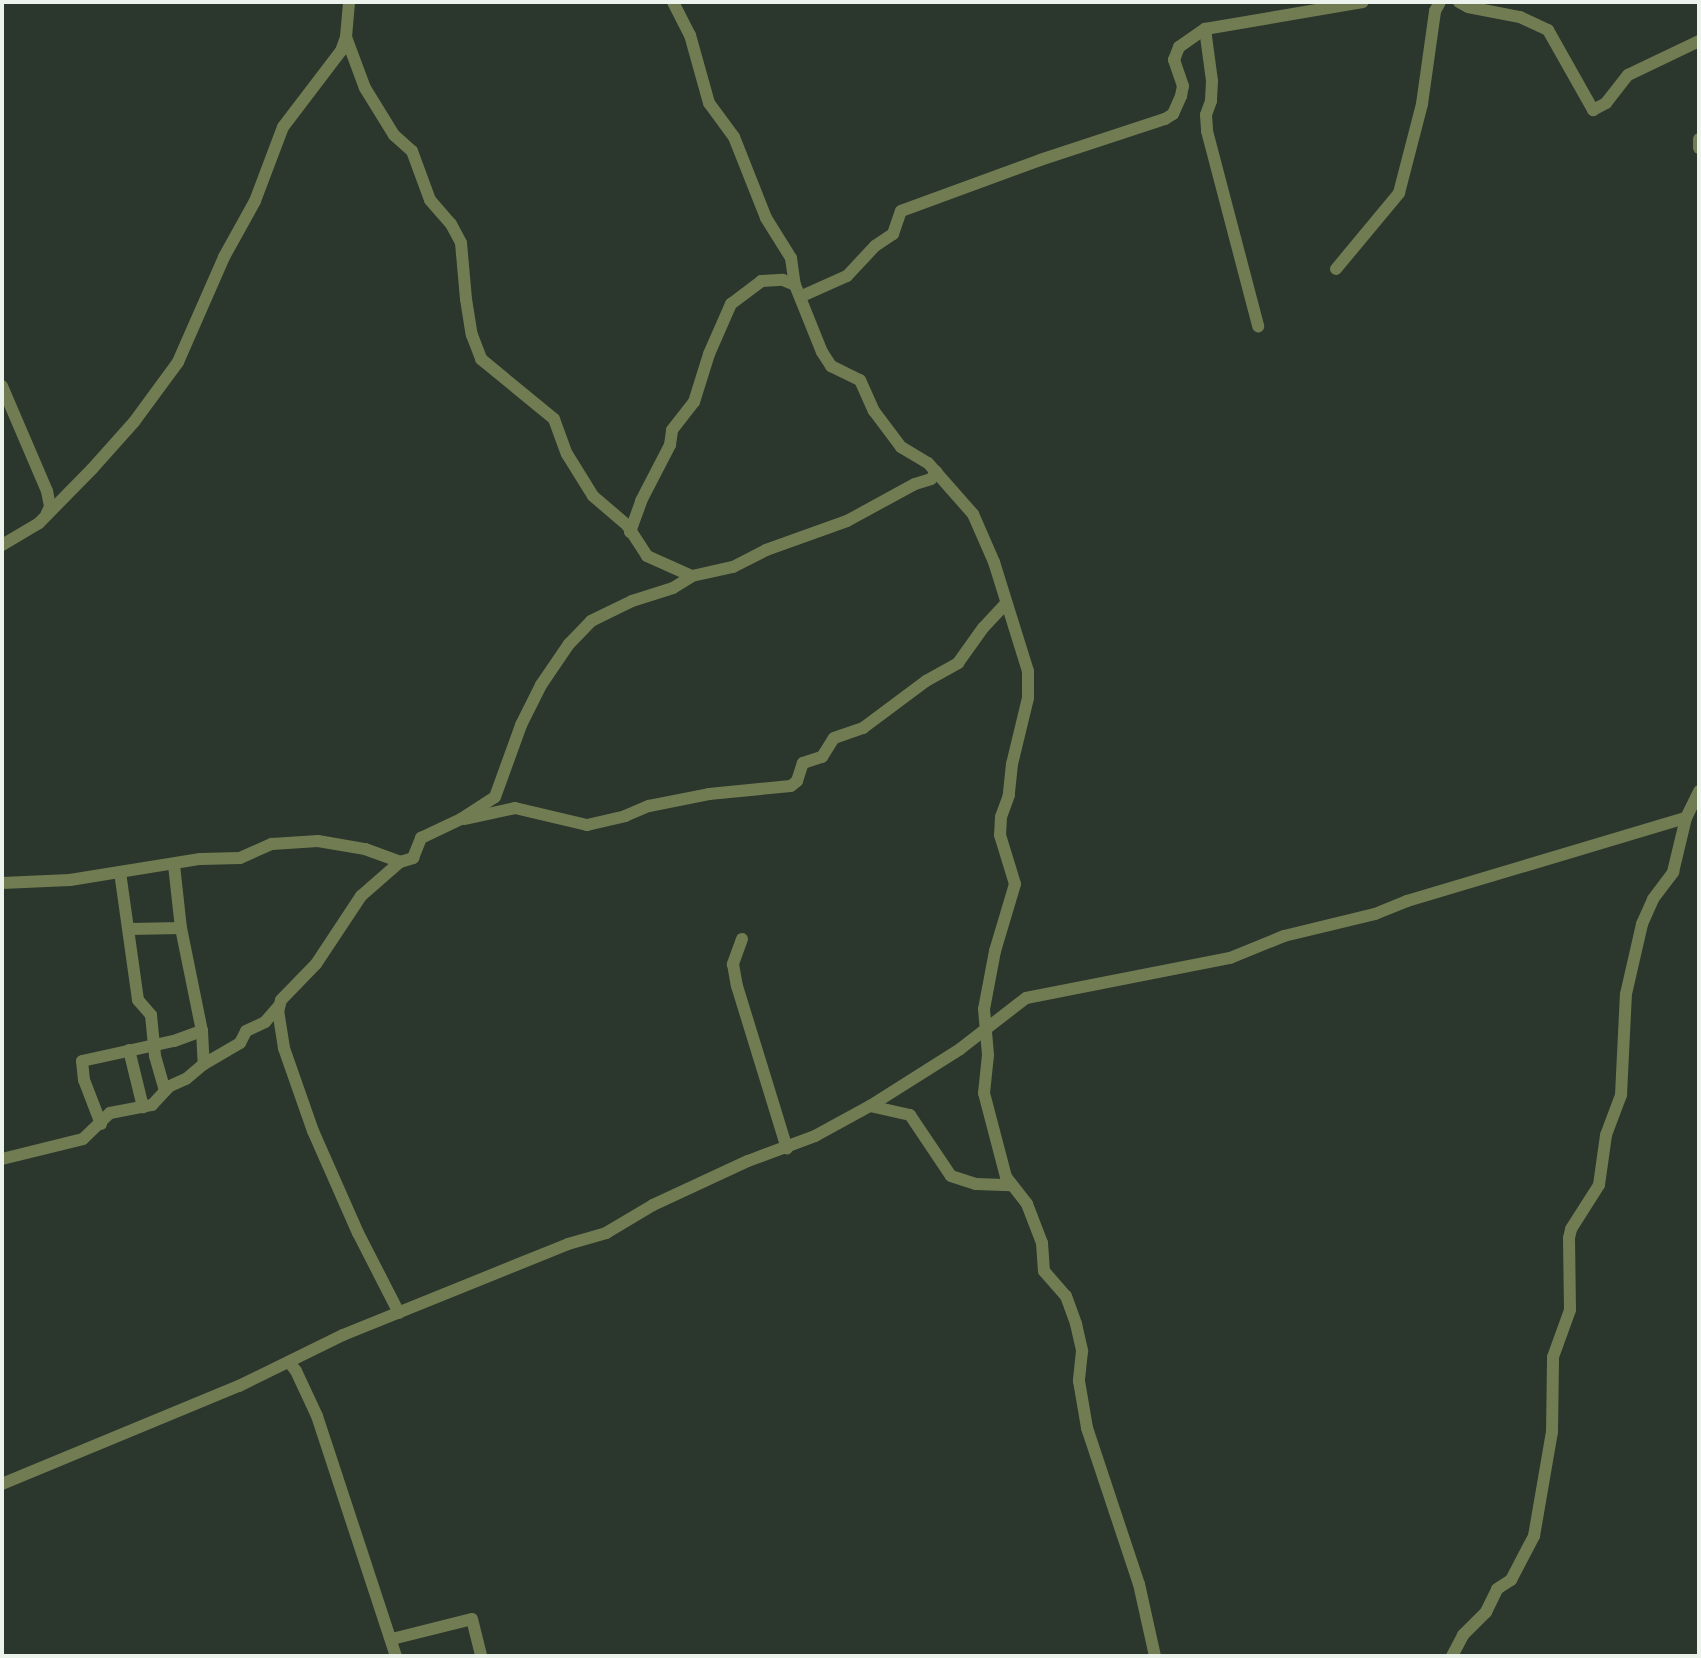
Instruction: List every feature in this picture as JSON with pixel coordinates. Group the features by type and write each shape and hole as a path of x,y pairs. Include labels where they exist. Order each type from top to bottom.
{"street":[{"path":"2,545 29,531 106,455 178,362 224,257 255,201 283,127 335,59 346,37 349,2"},
{"path":"673,2 690,35 709,103 734,137 770,226 791,258 799,291 826,360 860,380 873,411 901,447 922,459 936,472 973,514 994,562 1028,671 1029,686 1012,764 1009,795 1000,817 1000,835 1015,884 995,951 984,1009 988,1055 984,1099 999,1157 1011,1185 1030,1209 1042,1243 1044,1271 1066,1296 1076,1324 1082,1351 1079,1381 1087,1428 1139,1584 1155,1656"},
{"path":"630,532 640,500 670,445 672,430 694,402 709,354 731,304 761,281 783,280 799,291 842,281 875,246 893,234 901,211 1040,160 1165,119 1177,106 1183,86 1174,60 1179,47 1205,29 1363,2"},
{"path":"1336,269 1399,193 1422,104 1434,11 1440,2"},
{"path":"1466,4 1520,17 1548,30 1588,106 1593,110 1606,103 1628,75 1699,41"},
{"path":"1205,29 1212,81 1211,101 1206,115 1207,131 1258,326"},
{"path":"346,37 365,89 394,135 412,151 430,200 451,224 461,243 472,335 481,359 554,419 567,454 590,492 627,525 653,561 692,576"},
{"path":"1699,139 1699,148"},
{"path":"2,386 47,491 50,508 47,513"},
{"path":"2,1159 83,1139 110,1113 158,1102 165,1091 240,1043 246,1031 265,1022 321,957 361,896 400,862 413,858 424,835 461,819 495,797 521,725 541,685 580,630 601,615 632,601 673,588 692,576 733,567 766,550 847,521 915,484 931,479 936,472"},
{"path":"461,819 527,809 587,825 614,819 649,806 709,794 791,786 797,781 803,763 822,757 834,738 863,729 926,681 958,663 983,628 1005,604"},
{"path":"1452,1656 1464,1635 1486,1612 1497,1589 1511,1580 1534,1536 1552,1433 1553,1356 1570,1310 1569,1238 1571,1229 1599,1185 1606,1135 1621,1095 1626,994 1646,912 1673,872 1679,857 1686,818 1699,791"},
{"path":"2,1484 239,1386 399,1313 568,1244 606,1233 653,1205 755,1158 787,1149 870,1106 960,1049 1012,1006 1040,993 1230,958 1284,936 1375,914 1407,901 1503,872 1522,870 1601,842 1686,818"},
{"path":"2,883 50,882 201,859 240,858 272,844 318,841 365,849 400,862"},
{"path":"173,865 181,928 202,1031 204,1064"},
{"path":"120,872 138,1000 151,1015 153,1045 165,1091"},
{"path":"129,929 181,928"},
{"path":"742,939 733,964 737,986 787,1149"},
{"path":"279,1006 284,1048 313,1130 358,1233 399,1313"},
{"path":"100,1124 81,1063 87,1058 153,1045 202,1031"},
{"path":"129,1050 143,1107"},
{"path":"134,1076 158,1069"},
{"path":"870,1106 910,1115 947,1171 961,1181 1011,1185"},
{"path":"289,1362 317,1416 396,1656"},
{"path":"392,1639 472,1619 481,1656"}]}
